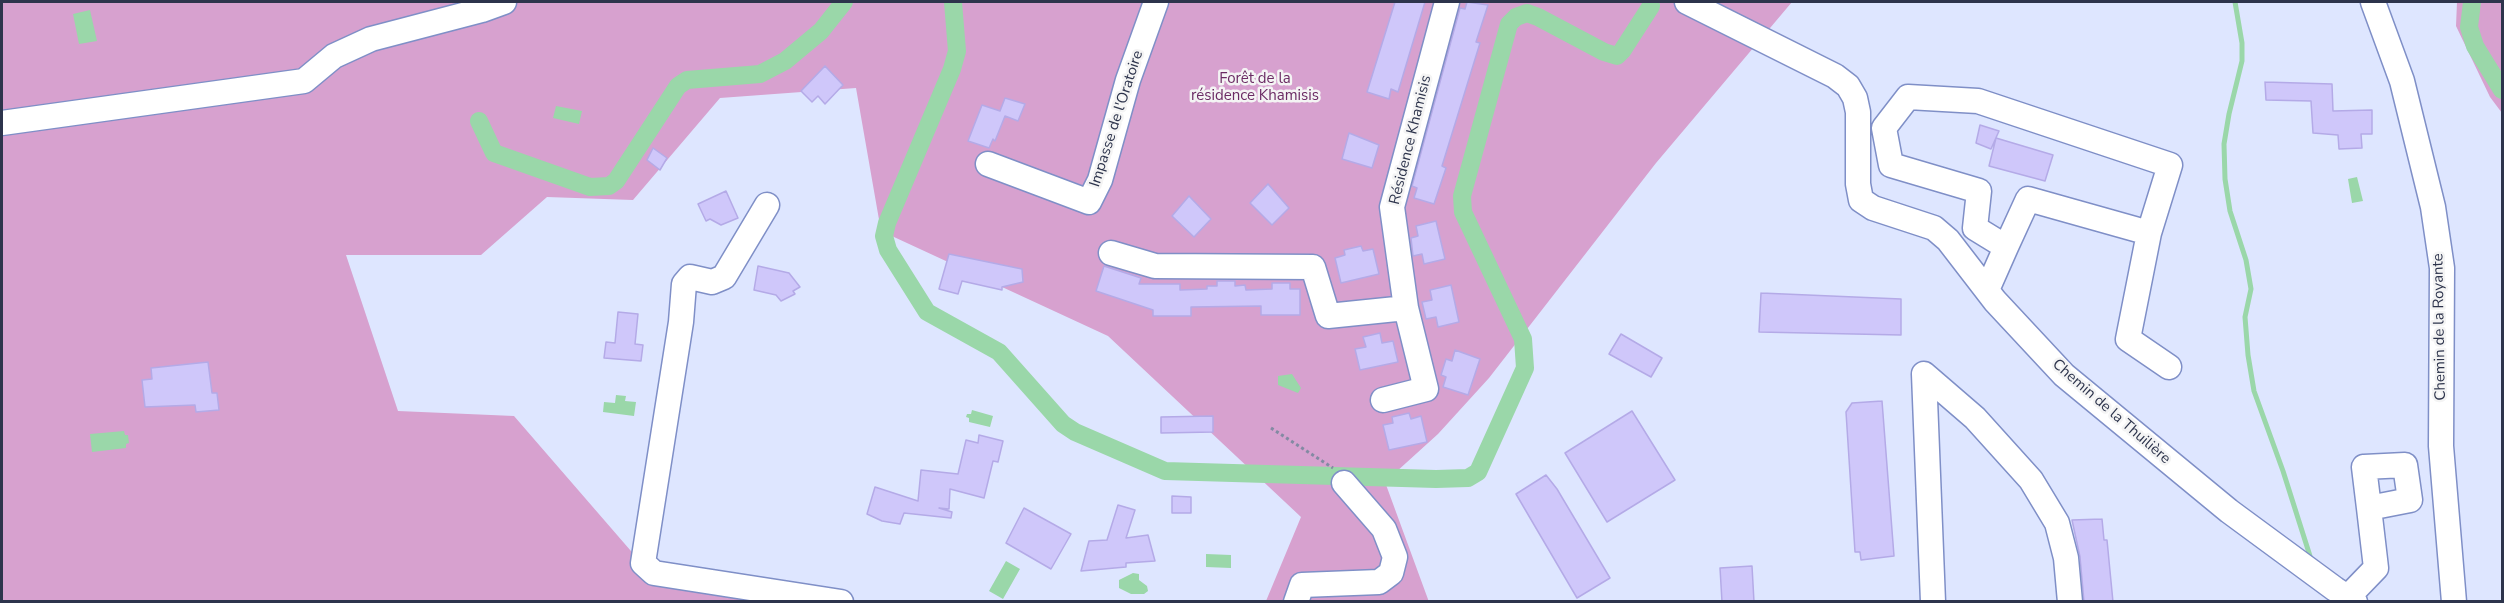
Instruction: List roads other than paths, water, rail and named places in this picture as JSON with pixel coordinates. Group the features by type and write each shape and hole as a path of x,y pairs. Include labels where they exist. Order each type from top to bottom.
{"street":[{"path":"2,123 304,81 334,56 371,39 504,2"},
{"name":"Impasse de l'Oratoire","path":"988,164 1089,202 1100,180 1128,80 1155,2"},
{"name":"Résidence Khamisis","path":"1383,400 1426,389 1406,308 1392,207 1447,2"},
{"name":"Chemin de la Thuilière","path":"1687,2 1835,76 1848,86 1855,98 1858,112 1858,184 1861,200 1873,208 1934,228 1954,246 1987,290 2064,375 2229,511 2352,599"},
{"name":"Chemin de la Royante","path":"2373,2 2402,81 2433,207 2442,268 2441,446 2455,598"},
{"path":"2006,247 1975,228 1979,191 1891,165 1884,128 1908,97 1978,101 2170,165 2149,233 2128,339 2169,367"},
{"path":"1987,290 2028,199 2149,233"},
{"path":"767,205 724,277 712,282 690,278 684,284 681,322 643,563 654,573 841,602"},
{"path":"1111,253 1155,266 1313,267 1329,316 1406,308"},
{"path":"1933,602 1923,374 1975,418 2031,480 2057,523 2066,558 2070,602"},
{"path":"1296,602 1302,585 1379,582 1391,573 1395,557 1384,529 1340,477"},
{"path":"2352,599 2376,568 2369,508"}],"waterway":[{"path":"479,121 494,153 590,187 609,186 616,181 678,86 687,80 760,74 785,61 821,31 844,2"},
{"path":"953,2 957,51 952,69 887,223 884,236 888,250 927,312 999,352 1063,424 1075,432 1165,471 1436,479 1468,478 1478,472 1525,368 1523,339 1463,212 1462,196 1509,24 1516,17 1527,13 1604,52 1617,56 1651,6"},
{"path":"2235,2 2242,43 2242,61 2224,144 2225,179 2230,211 2246,260 2251,289 2245,317 2248,355 2254,391 2310,556"},
{"path":"2472,2 2469,27 2475,46 2502,90"}],"park label":[{"name":"Forêt de la résidence Khamisis","path":"1255,88"}]}
